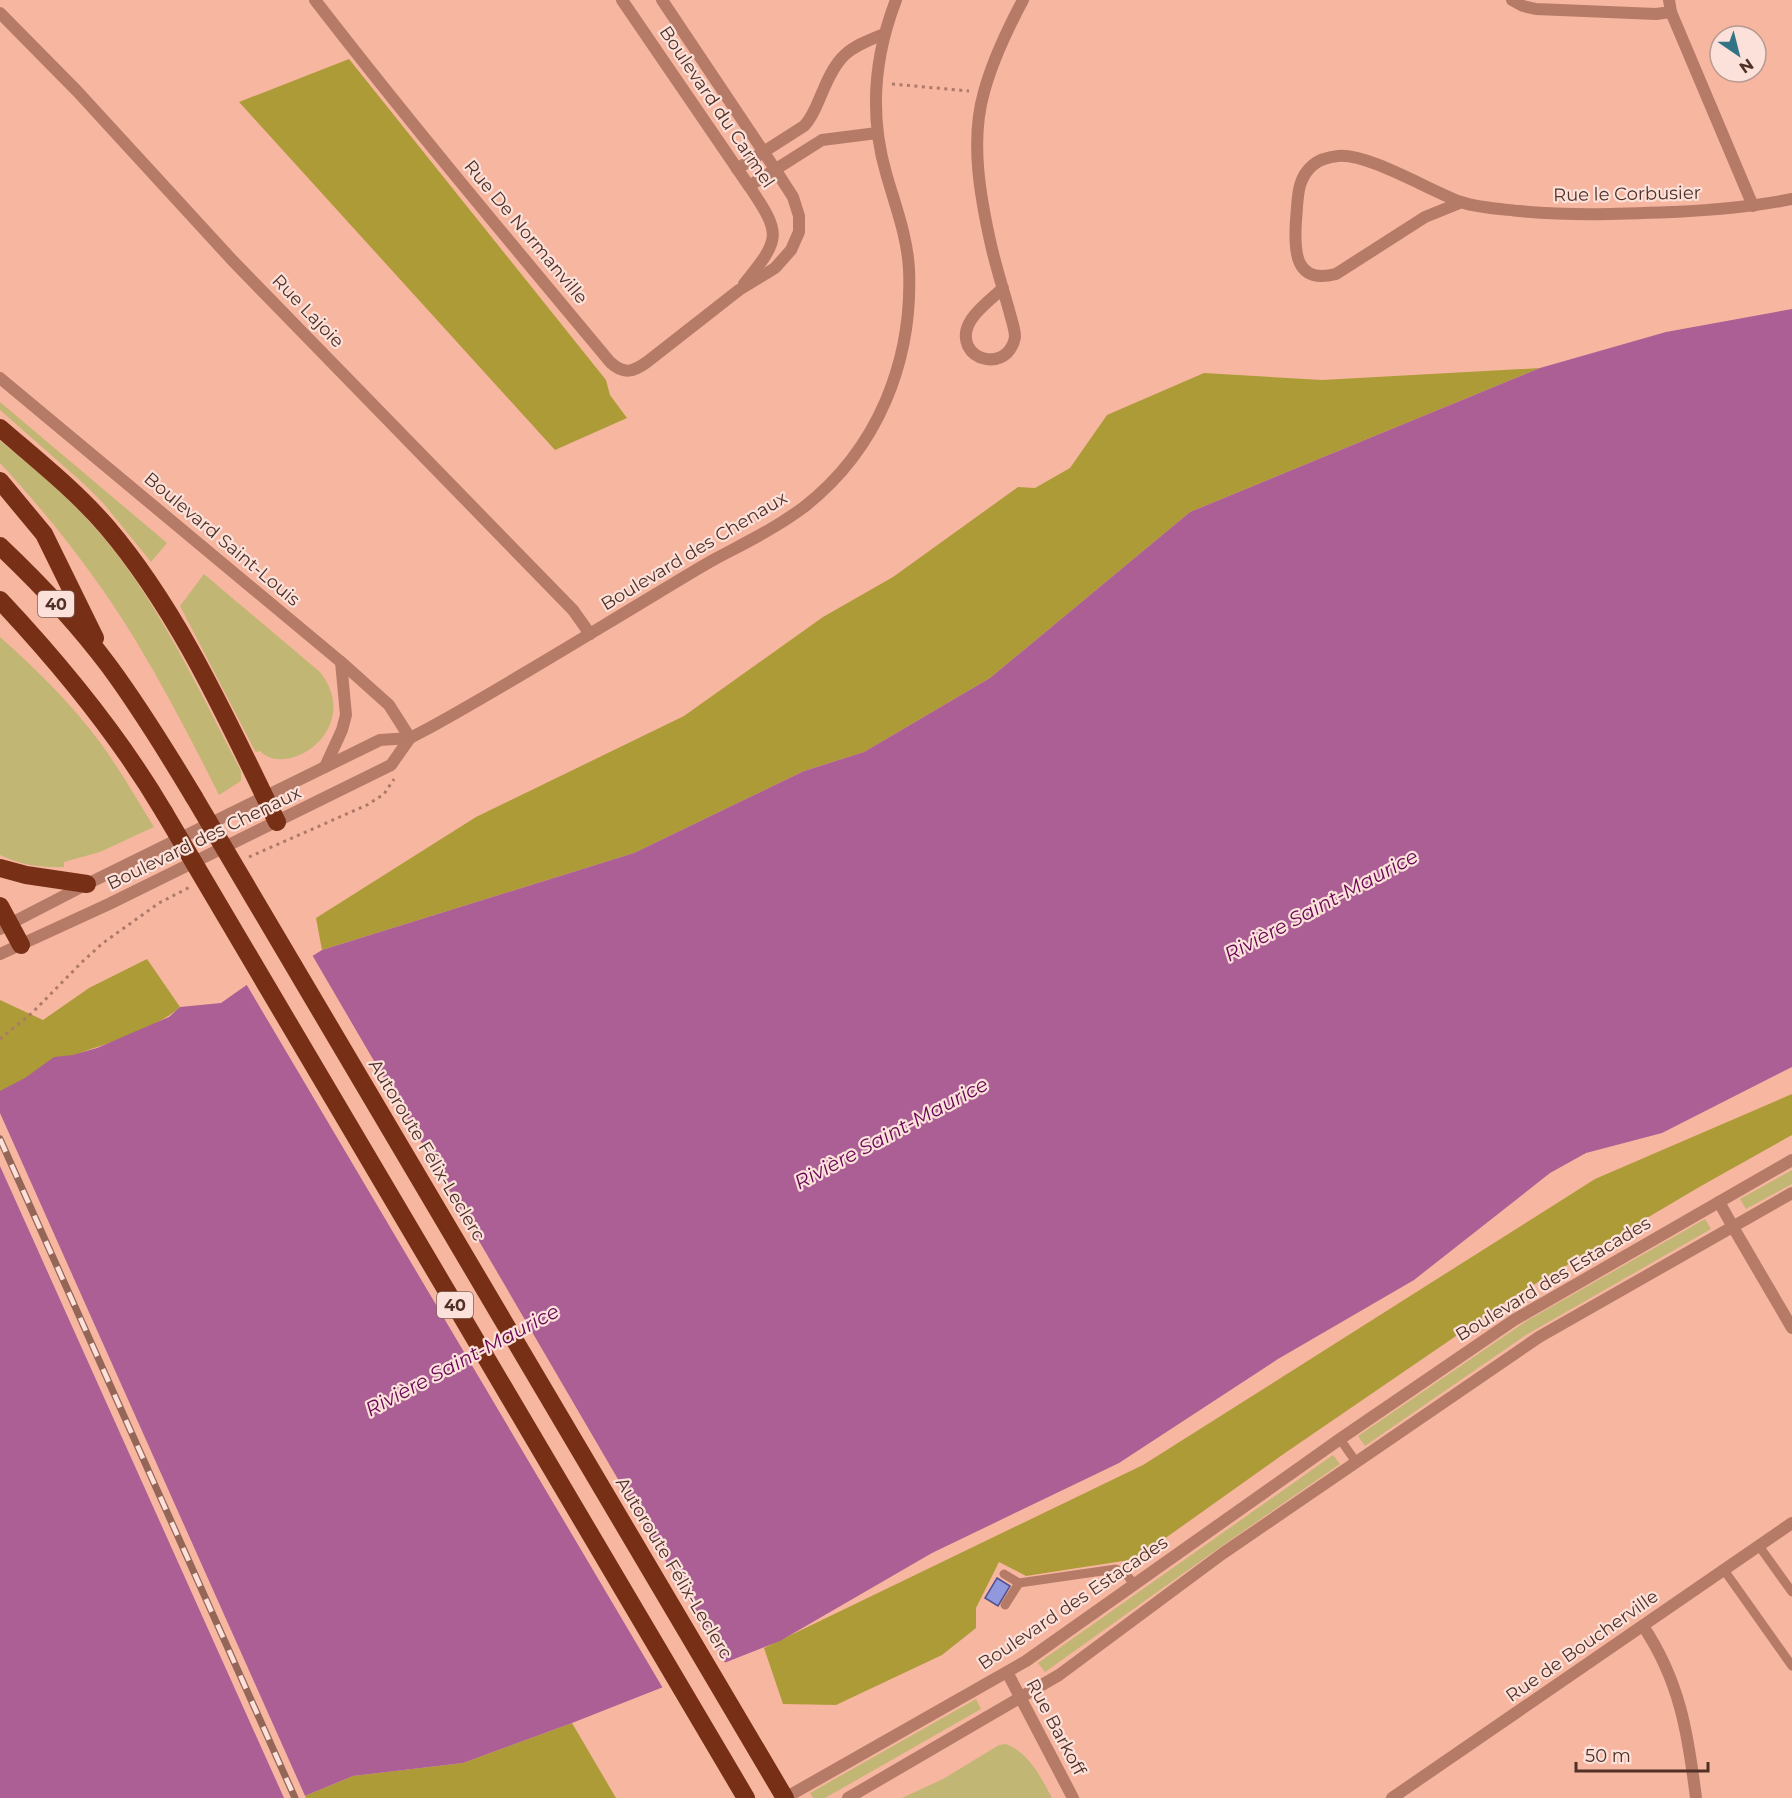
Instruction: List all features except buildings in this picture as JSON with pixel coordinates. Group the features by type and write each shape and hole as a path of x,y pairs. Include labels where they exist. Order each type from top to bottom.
{"highway":[{"path":"0,428 75,494 103,523 141,571 185,642 277,822"},
{"path":"0,481 44,534 108,664"},
{"name":"Autoroute Félix-Leclerc","path":"0,546 43,590 108,664 152,727 785,1798"},
{"name":"40","path":"0,600 54,659 114,735 164,812 746,1798"},
{"path":"0,619 54,659"},
{"path":"0,868 26,875 87,884"},
{"path":"0,906 5,926 21,945"}],"street":[{"name":"Rue De Normanville","path":"315,0 382,87 518,254 610,362 621,370 632,371 647,362 739,290 775,268 795,243"},
{"name":"Boulevard du Carmel","path":"622,0 769,216 773,225 772,239"},
{"name":"Boulevard du Carmel","path":"662,0 775,169 797,206 800,224 795,243"},
{"name":"Boulevard des Chenaux","path":"5,926 380,740 410,738 774,527 802,508 825,488 846,465 872,428 897,372 906,336 909,303 906,246 885,172 877,133 875,103 876,71 884,34 896,0"},
{"path":"1003,288 970,320 967,328 969,348 982,358 994,359 1002,356 1014,341 1014,330 982,198 978,172 979,134 983,93 989,74 1023,0"},
{"path":"1512,0 1536,9 1656,14 1670,6 1753,206"},
{"name":"Rue Lajoie","path":"0,13 77,91 233,261 573,610 590,634"},
{"path":"737,169 809,121 843,54 853,47 884,34"},
{"path":"749,186 822,140 877,133"},
{"name":"Rue le Corbusier","path":"1462,202 1425,217 1336,274 1324,277 1309,273 1302,266 1295,251 1300,183 1312,165 1323,159 1344,155 1357,158 1462,202 1544,213 1593,215 1753,206 1792,200"},
{"name":"Rue De Normanville","path":"739,290 764,259 772,239"},
{"name":"Boulevard Saint-Louis","path":"0,378 341,662 389,705 410,738"},
{"path":"325,767 342,730 346,715 341,662"},
{"name":"Boulevard des Chenaux","path":"0,954 109,904 394,764 410,738"},
{"name":"Boulevard des Estacades","path":"785,1798 1039,1652 1340,1439 1514,1320 1792,1160"},
{"path":"848,1798 1059,1675 1222,1554 1539,1337 1792,1193"},
{"path":"1719,1202 1792,1328"},
{"name":"Rue de Boucherville","path":"1392,1798 1792,1523"},
{"path":"1643,1626 1658,1648 1683,1713 1689,1739 1696,1798"},
{"name":"Rue Barkoff","path":"1007,1672 1073,1798"}],"lane":[{"path":"1340,1439 1356,1462"},
{"path":"1759,1546 1792,1592"},
{"path":"1004,1575 1018,1583 1116,1569 1126,1574 1134,1584"},
{"path":"1724,1570 1792,1666"},
{"path":"1005,1605 1018,1583"}],"path":[{"path":"900,85 952,89"}],"shaded area":[{"path":"349,59 606,380 610,395 627,418 555,450 239,102"},
{"path":"1540,368 1190,512 990,678 864,752 804,771 634,853 322,950 316,918 476,817 684,716 823,617 893,577 1018,487 1035,488 1070,468 1107,415 1204,373 1322,380"},
{"path":"0,402 167,543 151,562 104,504 0,410"},
{"path":"0,441 67,499 92,524 125,565 162,621 195,681 241,771 241,781 219,795 169,698 106,594 37,505 0,463"},
{"path":"204,574 320,672 331,693 333,712 328,729 317,743 303,754 287,759 272,758 254,749 180,606"},
{"path":"0,637 52,686 88,727 114,762 154,827 100,852 64,862 64,867 31,865 0,855"},
{"path":"147,959 180,1007 157,1023 65,1059 0,1093 0,1000 43,1020 89,988"},
{"path":"1792,1094 1792,1135 1513,1297 1285,1453 1136,1559 1026,1576 999,1562 976,1608 976,1628 942,1655 836,1705 783,1704 764,1648 1143,1465 1595,1179"},
{"path":"1792,1170 1792,1184 1746,1209 1740,1199"},
{"path":"1705,1219 1711,1229 1526,1335 1365,1446 1358,1436 1528,1320"},
{"path":"1333,1455 1340,1464 1045,1672 1038,1663"},
{"path":"976,1699 981,1709 825,1798 813,1798 810,1793"},
{"path":"572,1723 616,1798 300,1798 353,1776 463,1763"},
{"path":"1006,1744 1028,1760 1052,1798 902,1798 943,1779 999,1745"}],"water":[{"name":"Rivière Saint-Maurice","path":"1792,309 1792,1067 1662,1133 1586,1153 1550,1173 1414,1280 1278,1359 1119,1463 932,1553 780,1641 572,1723 463,1763 353,1776 300,1798 0,1798 0,1091 25,1078 54,1057 73,1055 97,1048 169,1017 180,1007 221,1003 248,984 298,965 322,950 634,853 804,771 864,752 990,678 1190,512 1540,368 1666,332"}],"pier":[{"path":"311,953 727,1666 664,1690 245,982 260,975 279,971"},
{"path":"0,1113 306,1798 284,1798 0,1166"}],"railway":[{"path":"0,1139 295,1798"}]}
